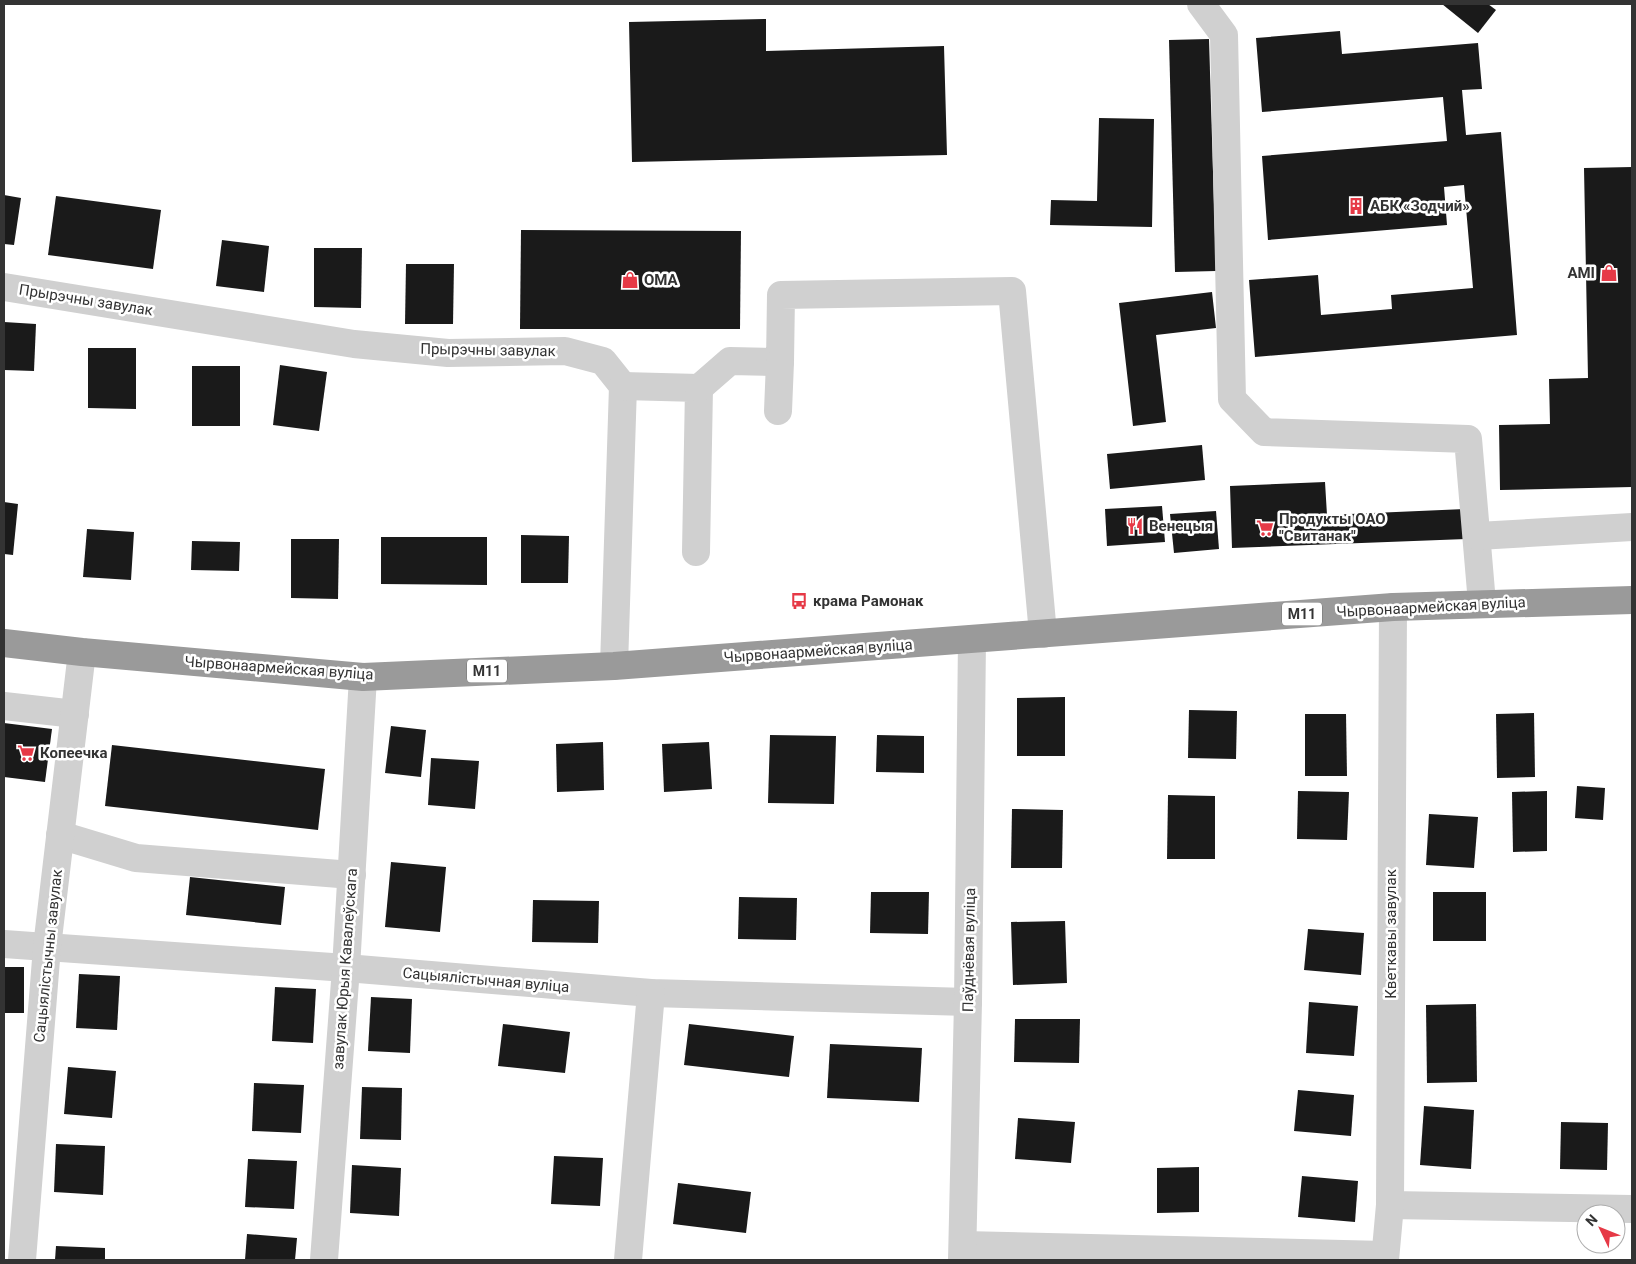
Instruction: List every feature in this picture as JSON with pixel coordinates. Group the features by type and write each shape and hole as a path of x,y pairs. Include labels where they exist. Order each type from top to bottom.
{"highway":[{"name":"Чырвонаармейская вуліца","path":"4,643 82,652 363,677 614,666 1393,607 1632,600"}],"street":[{"path":"1201,4 1224,35 1232,399 1264,432 1468,439 1478,536 1482,604"},
{"name":"Прырэчны завулак","path":"4,287 354,344 448,353 565,352 603,361 623,386"},
{"path":"778,411 781,295 1012,291 1043,634"},
{"path":"614,666 623,386 699,388 730,361 780,362"},
{"path":"696,552 699,388"},
{"path":"1478,536 1632,527"},
{"name":"Кветкавы завулак","path":"1385,1258 1390,1205 1393,607"},
{"name":"Паўднёвая вуліца","path":"962,1252 968,1002 972,640"},
{"name":"Сацыялістычны завулак","path":"22,1260 47,947 82,652"},
{"name":"завулак Юрыя Кавалеўскага","path":"324,1260 346,968 363,677"},
{"path":"4,706 75,714"},
{"path":"60,835 136,858 352,875"},
{"name":"Сацыялістычная вуліца","path":"4,944 346,968 651,993 968,1002"},
{"path":"628,1260 651,993"},
{"path":"1390,1205 1632,1209"},
{"path":"962,1252 1385,1258"}],"building":[{"path":"1442,4 1488,4 1496,10 1478,33"},
{"path":"766,19 766,51 944,46 947,155 632,162 629,22"},
{"name":"АБК «Зодчий»","path":"1340,31 1342,54 1478,43 1482,89 1462,90 1466,135 1501,132 1517,335 1255,357 1249,280 1318,275 1321,315 1392,309 1391,295 1473,288 1464,185 1444,187 1447,225 1268,240 1262,156 1447,141 1443,97 1262,112 1256,38"},
{"path":"1209,39 1216,271 1175,272 1169,40"},
{"path":"1099,118 1154,119 1152,227 1050,225 1051,200 1097,201"},
{"name":"AMI","path":"1632,167 1632,487 1500,490 1499,425 1550,424 1549,379 1588,378 1584,168"},
{"path":"4,195 21,198 14,245 4,244"},
{"path":"56,196 161,210 153,269 48,255"},
{"name":"ОМА","path":"521,230 741,231 740,329 520,329"},
{"path":"222,240 269,246 264,292 216,286"},
{"path":"314,248 362,248 361,308 314,307"},
{"path":"406,264 454,264 453,324 405,324"},
{"path":"1212,292 1216,328 1156,335 1166,422 1133,426 1119,303"},
{"path":"4,322 36,324 34,371 4,370"},
{"path":"88,348 136,348 136,409 88,408"},
{"path":"280,365 327,372 319,431 273,425"},
{"path":"192,366 240,366 240,426 192,426"},
{"path":"1202,445 1205,480 1110,489 1107,454"},
{"path":"1325,482 1327,515 1465,509 1466,539 1232,548 1230,486"},
{"path":"4,502 18,504 13,555 4,554"},
{"name":"Венецыя","path":"1162,506 1165,542 1107,546 1105,509"},
{"path":"1216,511 1219,549 1174,553 1170,514"},
{"path":"87,529 134,532 131,580 83,577"},
{"path":"521,535 569,536 568,583 521,583"},
{"path":"381,537 487,537 487,585 381,584"},
{"path":"291,539 339,539 338,599 291,598"},
{"path":"192,541 240,542 239,571 191,570"},
{"path":"1065,697 1065,756 1017,756 1017,698"},
{"path":"1189,710 1237,711 1236,759 1188,758"},
{"path":"1534,713 1535,777 1497,778 1496,714"},
{"path":"1305,714 1346,714 1347,776 1305,776"},
{"name":"Копеечка","path":"4,723 52,729 45,782 4,777"},
{"path":"391,726 426,730 421,777 385,773"},
{"path":"770,735 836,736 834,804 768,803"},
{"path":"877,735 924,736 924,773 876,772"},
{"path":"603,742 604,790 557,792 556,744"},
{"path":"709,742 712,789 664,792 662,744"},
{"path":"112,745 325,769 318,830 105,806"},
{"path":"431,758 479,761 475,809 428,805"},
{"path":"1577,786 1605,788 1603,820 1575,818"},
{"path":"1298,791 1349,792 1347,840 1297,839"},
{"path":"1547,791 1547,851 1513,852 1512,792"},
{"path":"1168,795 1215,796 1215,859 1167,859"},
{"path":"1012,809 1063,810 1062,868 1011,868"},
{"path":"1429,814 1478,817 1474,868 1426,865"},
{"path":"391,862 446,867 440,932 385,927"},
{"path":"190,877 285,887 281,925 186,915"},
{"path":"871,892 929,892 928,934 870,933"},
{"path":"1433,892 1486,892 1486,941 1433,941"},
{"path":"739,897 797,898 796,940 738,939"},
{"path":"533,900 599,901 598,943 532,942"},
{"path":"1065,921 1067,983 1013,985 1011,922"},
{"path":"1308,929 1364,933 1361,975 1304,970"},
{"path":"4,967 24,967 24,1013 4,1013"},
{"path":"79,974 120,976 117,1030 76,1028"},
{"path":"275,987 316,989 313,1043 272,1041"},
{"path":"371,997 412,999 410,1053 368,1051"},
{"path":"1309,1002 1358,1006 1354,1056 1306,1053"},
{"path":"1476,1004 1477,1082 1427,1083 1426,1005"},
{"path":"1015,1019 1080,1019 1079,1063 1014,1062"},
{"path":"503,1024 570,1032 565,1073 498,1066"},
{"path":"689,1024 794,1036 789,1077 684,1065"},
{"path":"830,1044 922,1048 919,1102 827,1098"},
{"path":"68,1067 116,1071 112,1118 64,1114"},
{"path":"254,1083 304,1085 301,1133 252,1131"},
{"path":"362,1087 402,1088 401,1140 360,1139"},
{"path":"1298,1090 1354,1095 1351,1136 1294,1131"},
{"path":"1424,1106 1474,1110 1471,1169 1420,1165"},
{"path":"1018,1118 1075,1122 1071,1163 1015,1159"},
{"path":"1561,1122 1608,1123 1607,1170 1560,1169"},
{"path":"56,1144 105,1146 103,1195 54,1192"},
{"path":"554,1156 603,1158 600,1206 551,1204"},
{"path":"248,1159 297,1161 294,1209 245,1207"},
{"path":"352,1165 401,1168 399,1216 350,1213"},
{"path":"1199,1167 1199,1212 1157,1213 1157,1168"},
{"path":"1302,1176 1358,1181 1355,1222 1298,1217"},
{"path":"678,1183 751,1192 746,1233 673,1224"},
{"path":"247,1234 297,1238 295,1260 245,1260"},
{"path":"56,1246 105,1248 105,1260 55,1260"}],"place":[{"name":"АБК «Зодчий»","path":"1356,206"},
{"name":"AMI","path":"1609,273"},
{"name":"ОМА","path":"630,280"},
{"name":"Венецыя","path":"1135,526"},
{"name":"Продукты ОАО \"Свитанак\"","path":"1265,528"},
{"name":"крама Рамонак","path":"799,601"},
{"name":"Копеечка","path":"26,753"}]}
